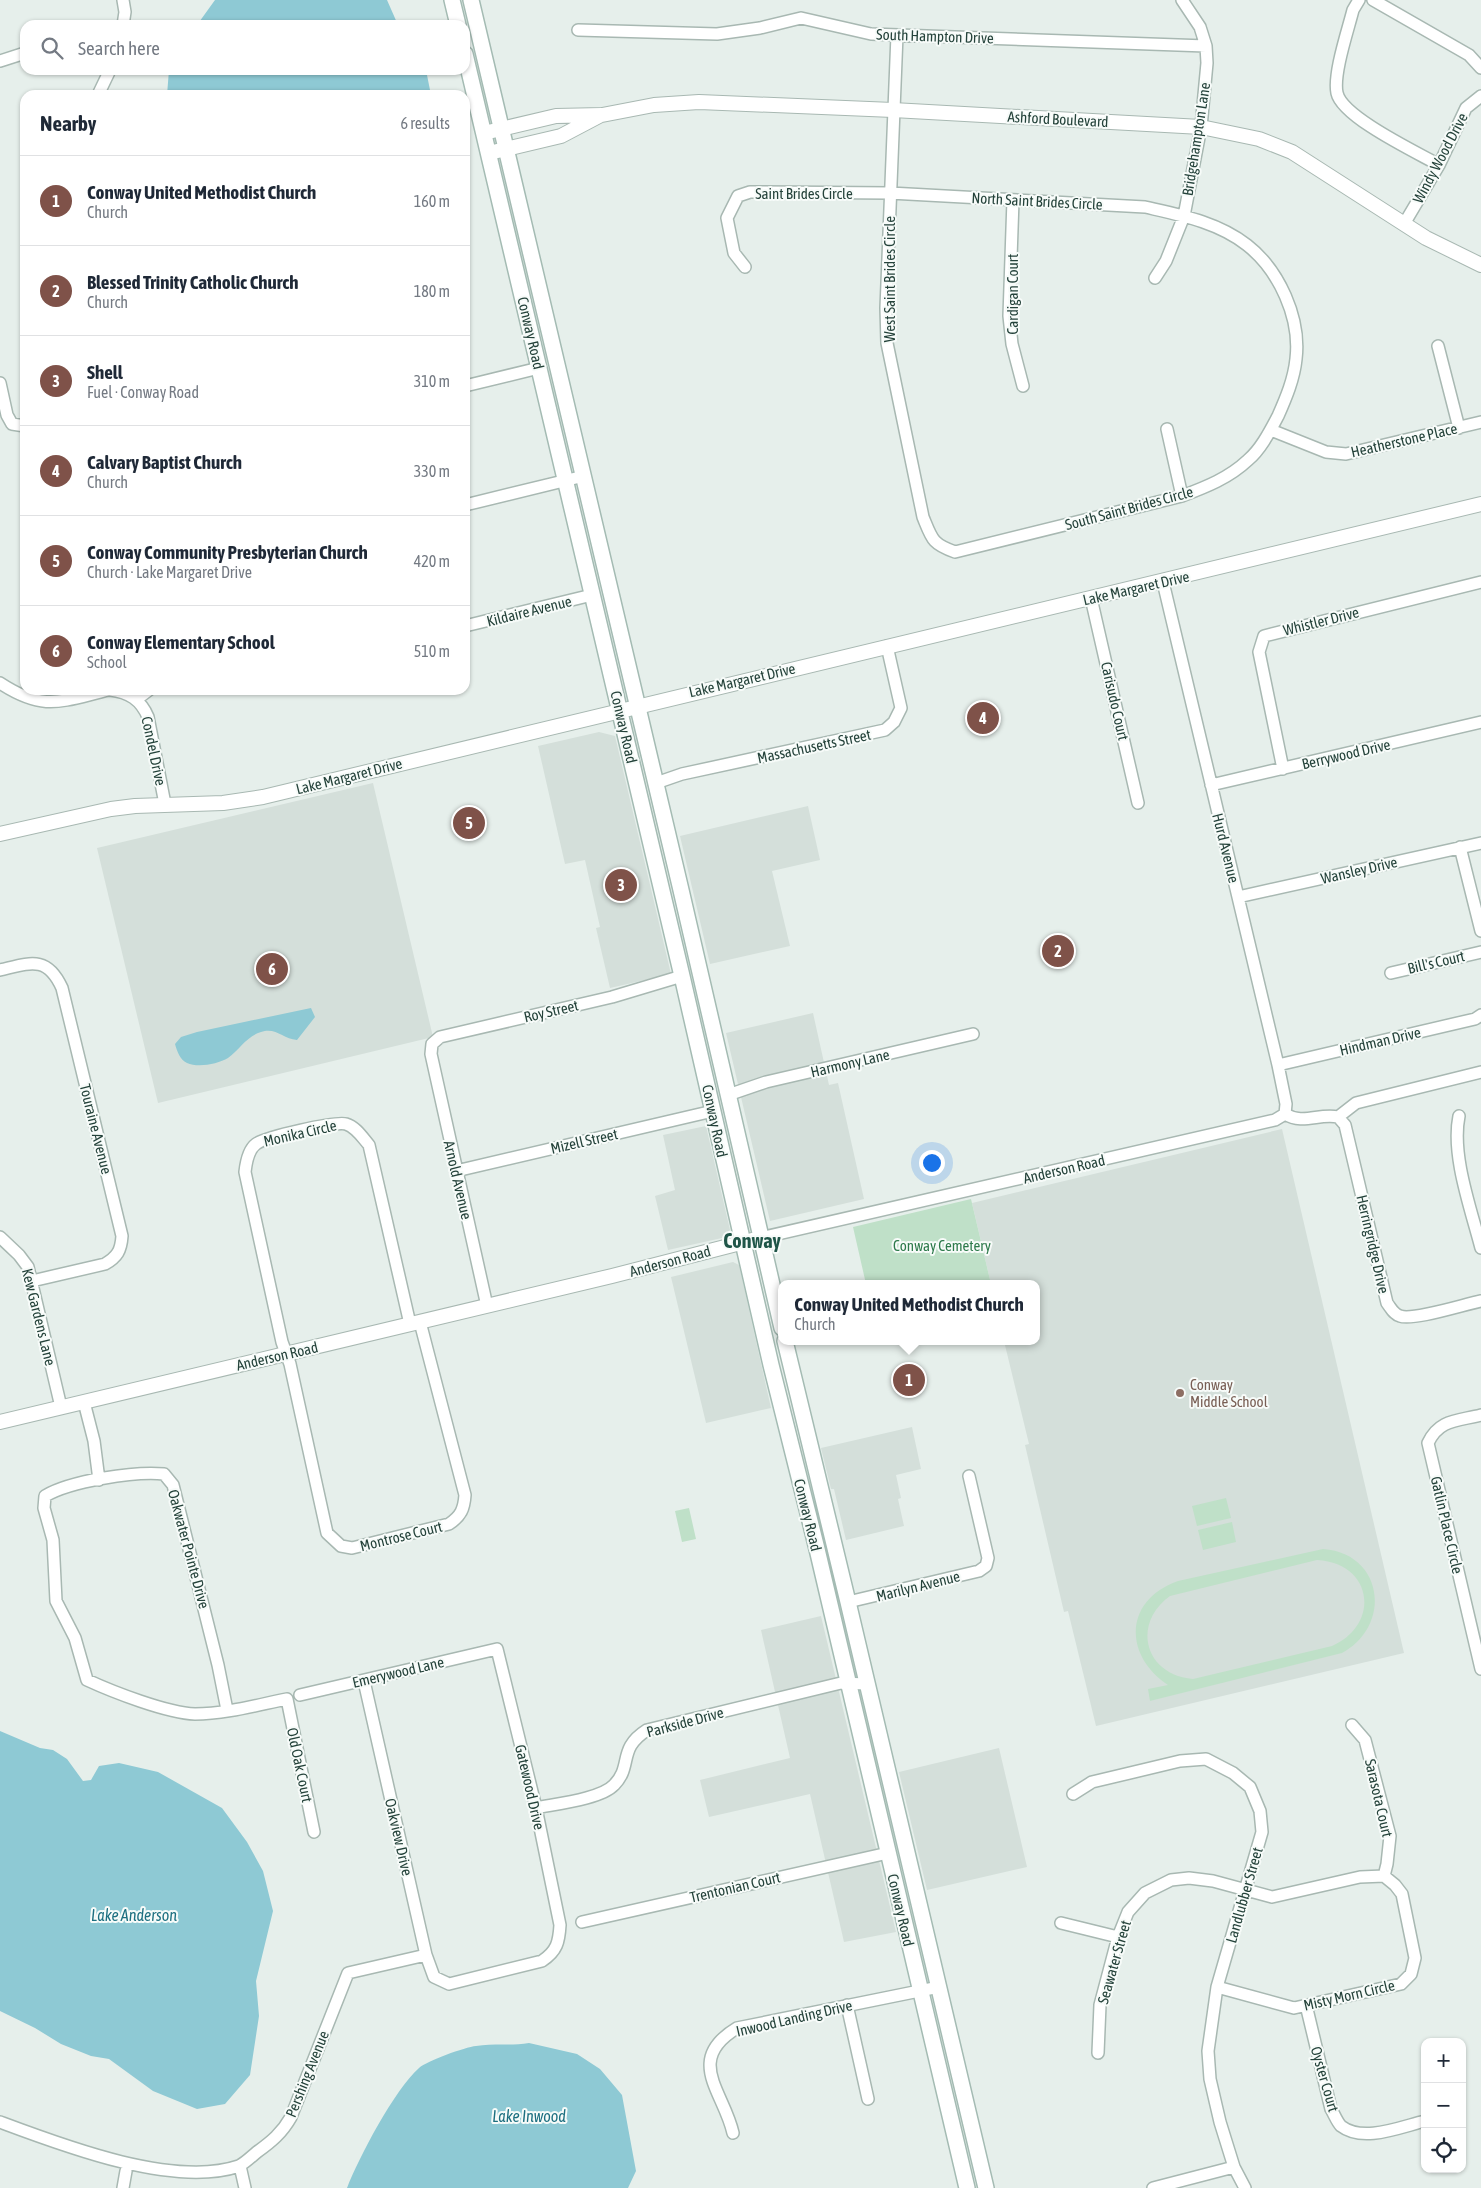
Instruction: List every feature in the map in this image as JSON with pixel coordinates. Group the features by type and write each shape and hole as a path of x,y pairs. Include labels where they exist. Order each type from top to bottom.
{"main road":[{"path":"452,0 457,20"},
{"name":"Conway Road","path":"470,1 584,476 778,1312"},
{"name":"Conway Road","path":"470,75 682,976 742,1242 817,1549 967,2188"},
{"path":"701,1058 716,1082 728,1095"},
{"name":"Conway Road","path":"786,1345 986,2188"},
{"path":"817,1549 836,1592 848,1602"},
{"path":"870,1774 888,1813 900,1822"},
{"path":"888,1853 900,1865 918,1900"}],"street":[{"path":"123,0 125,12 124,20"},
{"name":"Bridgehampton Lane","path":"1155,278 1166,261 1184,216 1201,127 1207,63 1206,46 1200,27 1182,0"},
{"path":"1359,0 1353,10 1337,80 1337,94 1348,110 1373,128 1439,165"},
{"path":"1374,0 1469,55 1481,68"},
{"name":"South Hampton Drive","path":"578,30 717,34 760,28 801,18 820,20 871,34 1206,46"},
{"name":"West Saint Brides Circle","path":"897,35 886,308 887,343 923,517 930,534 938,546 955,552 966,549"},
{"path":"0,61 20,55"},
{"path":"100,90 108,75"},
{"name":"Windy Wood Drive","path":"1404,224 1439,165 1466,108 1481,96"},
{"name":"Ashford Boulevard","path":"484,133 556,116 602,115 654,105 699,102 893,110 1201,127 1259,139 1292,152 1426,238 1481,265"},
{"name":"Ashford Boulevard","path":"489,153 561,136 602,115"},
{"name":"Saint Brides Circle","path":"745,268 734,253 727,218 738,196 750,192 890,193"},
{"name":"North Saint Brides Circle","path":"890,193 1145,207 1184,216 1220,228 1247,244 1264,260 1279,284 1289,306 1295,331 1296,358 1292,379 1284,404 1271,430"},
{"name":"Cardigan Court","path":"1013,200 1009,316 1012,344 1023,386"},
{"path":"1438,346 1459,428"},
{"path":"470,383 539,368"},
{"path":"0,383 7,415 12,424 20,425"},
{"name":"Heatherstone Place","path":"1271,430 1326,452 1346,454 1481,422"},
{"path":"1167,429 1182,496"},
{"name":"South Saint Brides Circle","path":"966,549 1182,496 1209,486 1230,474 1250,459 1271,430"},
{"path":"470,504 584,476"},
{"name":"Lake Margaret Drive","path":"0,834 111,809 165,804 223,803 263,797 637,705 1163,582 1481,504"},
{"name":"Hurd Avenue","path":"1163,582 1278,1065 1286,1104 1285,1114"},
{"name":"Whistler Drive","path":"1283,769 1259,652 1264,636 1276,631 1481,582"},
{"name":"Kildaire Avenue","path":"470,625 592,595"},
{"name":"Carisudo Court","path":"1091,598 1138,803"},
{"name":"Massachusetts Street","path":"656,783 682,774 885,730 894,722 901,708 887,646"},
{"name":"Condel Drive","path":"0,683 16,694 37,702 59,702 88,695"},
{"name":"Condel Drive","path":"128,695 137,699 148,717 165,804"},
{"path":"137,699 142,695"},
{"name":"Berrywood Drive","path":"1211,785 1481,722"},
{"name":"Wansley Drive","path":"1238,897 1481,843"},
{"path":"1460,847 1481,931"},
{"name":"Bill's Court","path":"1391,973 1481,952"},
{"name":"Touraine Avenue","path":"0,970 28,964 44,966 55,974 62,988 122,1236 121,1248 115,1258 105,1264 32,1281"},
{"name":"Roy Street","path":"431,1054 432,1044 440,1037 612,997 682,976"},
{"name":"Hindman Drive","path":"1278,1065 1475,1020 1481,1015"},
{"name":"Harmony Lane","path":"728,1095 766,1082 973,1034"},
{"name":"Arnold Avenue","path":"431,1054 487,1306"},
{"path":"1285,1114 1294,1120 1308,1120 1329,1115 1338,1117 1356,1103 1481,1072"},
{"name":"Mizell Street","path":"456,1171 713,1111"},
{"name":"Anderson Road","path":"0,1422 487,1306 742,1242 1275,1120 1285,1114"},
{"path":"1459,1116 1456,1132 1456,1149 1481,1248"},
{"name":"Herringridge Drive","path":"1338,1117 1345,1125 1387,1303 1394,1314 1403,1318 1416,1316 1481,1300"},
{"name":"Monika Circle","path":"287,1354 282,1342 245,1172 247,1159 255,1144 268,1138 345,1123 357,1131 369,1145 415,1323"},
{"name":"Kew Gardens Lane","path":"0,1237 19,1255 28,1267 61,1407"},
{"name":"Montrose Court","path":"287,1354 327,1533 341,1546 352,1548 449,1524 458,1517 464,1508 465,1495 415,1323"},
{"path":"84,1402 94,1442 99,1480 54,1491 45,1496 44,1508 53,1540 56,1601 75,1638 87,1680 108,1690 151,1704 194,1714 227,1710"},
{"name":"Gatlin Place Circle","path":"1481,1415 1441,1425 1433,1432 1428,1443 1481,1669"},
{"path":"789,1435 808,1437"},
{"name":"Oakwater Pointe Drive","path":"99,1480 148,1472 164,1474 173,1485 218,1665 227,1710"},
{"name":"Marilyn Avenue","path":"848,1602 979,1571 986,1566 988,1558 969,1476"},
{"name":"Emerywood Lane","path":"300,1695 497,1649"},
{"name":"Gatewood Drive","path":"449,1984 542,1962 552,1954 559,1942 560,1925 536,1808 497,1649"},
{"name":"Oakview Drive","path":"364,1681 426,1955 434,1977 449,1984"},
{"name":"Parkside Drive","path":"536,1808 599,1793 614,1786 623,1770 628,1748 635,1737 647,1730 841,1683 867,1684"},
{"name":"Old Oak Court","path":"227,1710 287,1699 314,1832"},
{"name":"Sarasota Court","path":"1352,1725 1365,1740 1390,1836 1384,1876"},
{"name":"Landlubber Street","path":"1073,1794 1092,1782 1180,1761 1206,1759 1233,1772 1250,1787 1260,1811 1262,1832 1217,1987 1208,2051 1210,2079 1234,2167 1245,2188"},
{"name":"Trentonian Court","path":"582,1922 888,1853"},
{"path":"1245,1890 1272,1897 1360,1877 1384,1876"},
{"name":"Misty Morn Circle","path":"1217,1987 1294,2008 1401,1984 1410,1974 1415,1958 1402,1894 1396,1884 1384,1876"},
{"name":"Seawater Street","path":"1098,2053 1100,2005 1118,1937 1128,1912 1145,1893 1171,1880 1189,1878 1213,1881 1245,1890"},
{"path":"1061,1922 1118,1937"},
{"name":"Pershing Avenue","path":"0,2122 126,2171 168,2178 196,2179 226,2172 240,2166 284,2131 291,2118 348,1973 426,1955"},
{"name":"Inwood Landing Drive","path":"733,2133 730,2120 710,2075 711,2060 721,2038 736,2028 939,1987"},
{"path":"847,2005 868,2098"},
{"name":"Oyster Court","path":"1306,2005 1331,2109 1340,2125 1354,2133 1373,2133 1421,2122"},
{"path":"240,2166 245,2188"},
{"path":"1153,2188 1234,2167"},
{"path":"123,2188 126,2171"}],"shaded area":[{"path":"599,732 615,736 671,974 610,988 596,928 600,927 585,860 565,864 538,746"},
{"path":"373,783 433,1037 158,1103 97,848"},
{"path":"808,806 820,860 772,871 790,946 710,964 680,836"},
{"path":"813,1013 829,1085 838,1083 864,1199 770,1221 726,1033"},
{"path":"706,1126 730,1230 722,1238 668,1250 655,1196 675,1190 663,1135"},
{"name":"Conway Middle School","path":"1282,1129 1404,1653 1096,1726 1068,1611 1064,1612 1025,1445 1029,1444 1005,1345 1040,1345 1040,1280 990,1280 972,1203"},
{"path":"733,1262 739,1265 771,1408 706,1423 671,1277"},
{"path":"912,1427 921,1469 896,1475 901,1498 898,1499 904,1526 846,1540 834,1489 831,1489 821,1448"},
{"path":"821,1616 896,1932 844,1942 810,1794 709,1817 700,1780 790,1758 761,1630"},
{"path":"999,1748 1027,1867 927,1890 899,1772"}],"green space":[{"name":"Conway Cemetery","path":"971,1199 990,1280 865,1280 853,1227"},
{"path":"1226,1498 1231,1518 1197,1526 1192,1506"},
{"path":"689,1508 696,1539 682,1542 675,1511"},
{"path":"1232,1522 1236,1542 1203,1550 1198,1530"},
{"path":"1323,1549 1343,1553 1358,1563 1369,1576 1374,1592 1374,1609 1369,1626 1358,1641 1342,1653 1150,1701 1148,1689 1168,1685 1153,1673 1143,1659 1137,1644 1136,1629 1139,1614 1147,1601 1160,1590 1178,1581","holes":["1317,1560 1336,1564 1350,1572 1359,1583 1364,1596 1364,1610 1358,1624 1348,1636 1332,1646 1193,1679 1177,1675 1164,1668 1154,1658 1147,1634 1150,1620 1158,1607 1170,1596"]}],"water":[{"path":"215,0 387,0 396,20 201,20"},
{"path":"169,75 427,75 430,90 167,90"},
{"path":"311,1008 315,1017 297,1040 271,1031 261,1032 248,1040 228,1058 214,1064 197,1065 185,1062 181,1058 175,1044 181,1037 197,1032"},
{"name":"Lake Anderson","path":"0,1731 40,1748 53,1750 67,1759 83,1781 91,1780 99,1766 119,1763 158,1772 222,1808 247,1842 263,1871 273,1911 256,1981 259,2016 250,2075 225,2104 197,2109 153,2091 109,2059 91,2056 61,2044 35,2028 0,2011"},
{"name":"Lake Inwood","path":"529,2043 577,2054 600,2069 622,2095 636,2171 628,2188 347,2188 378,2124 399,2091 419,2068 438,2058 471,2047"}],"place":[{"name":"Calvary Baptist Church","path":"983,718"},
{"name":"Conway Community Presbyterian Church","path":"469,823"},
{"name":"Shell","path":"621,885"},
{"name":"Blessed Trinity Catholic Church","path":"1058,951"},
{"name":"Conway Elementary School","path":"272,969"},
{"name":"Conway United Methodist Church","path":"909,1380"},
{"name":"Conway Middle School","path":"1180,1393"}],"district":[{"name":"Conway","path":"752,1240"}]}
